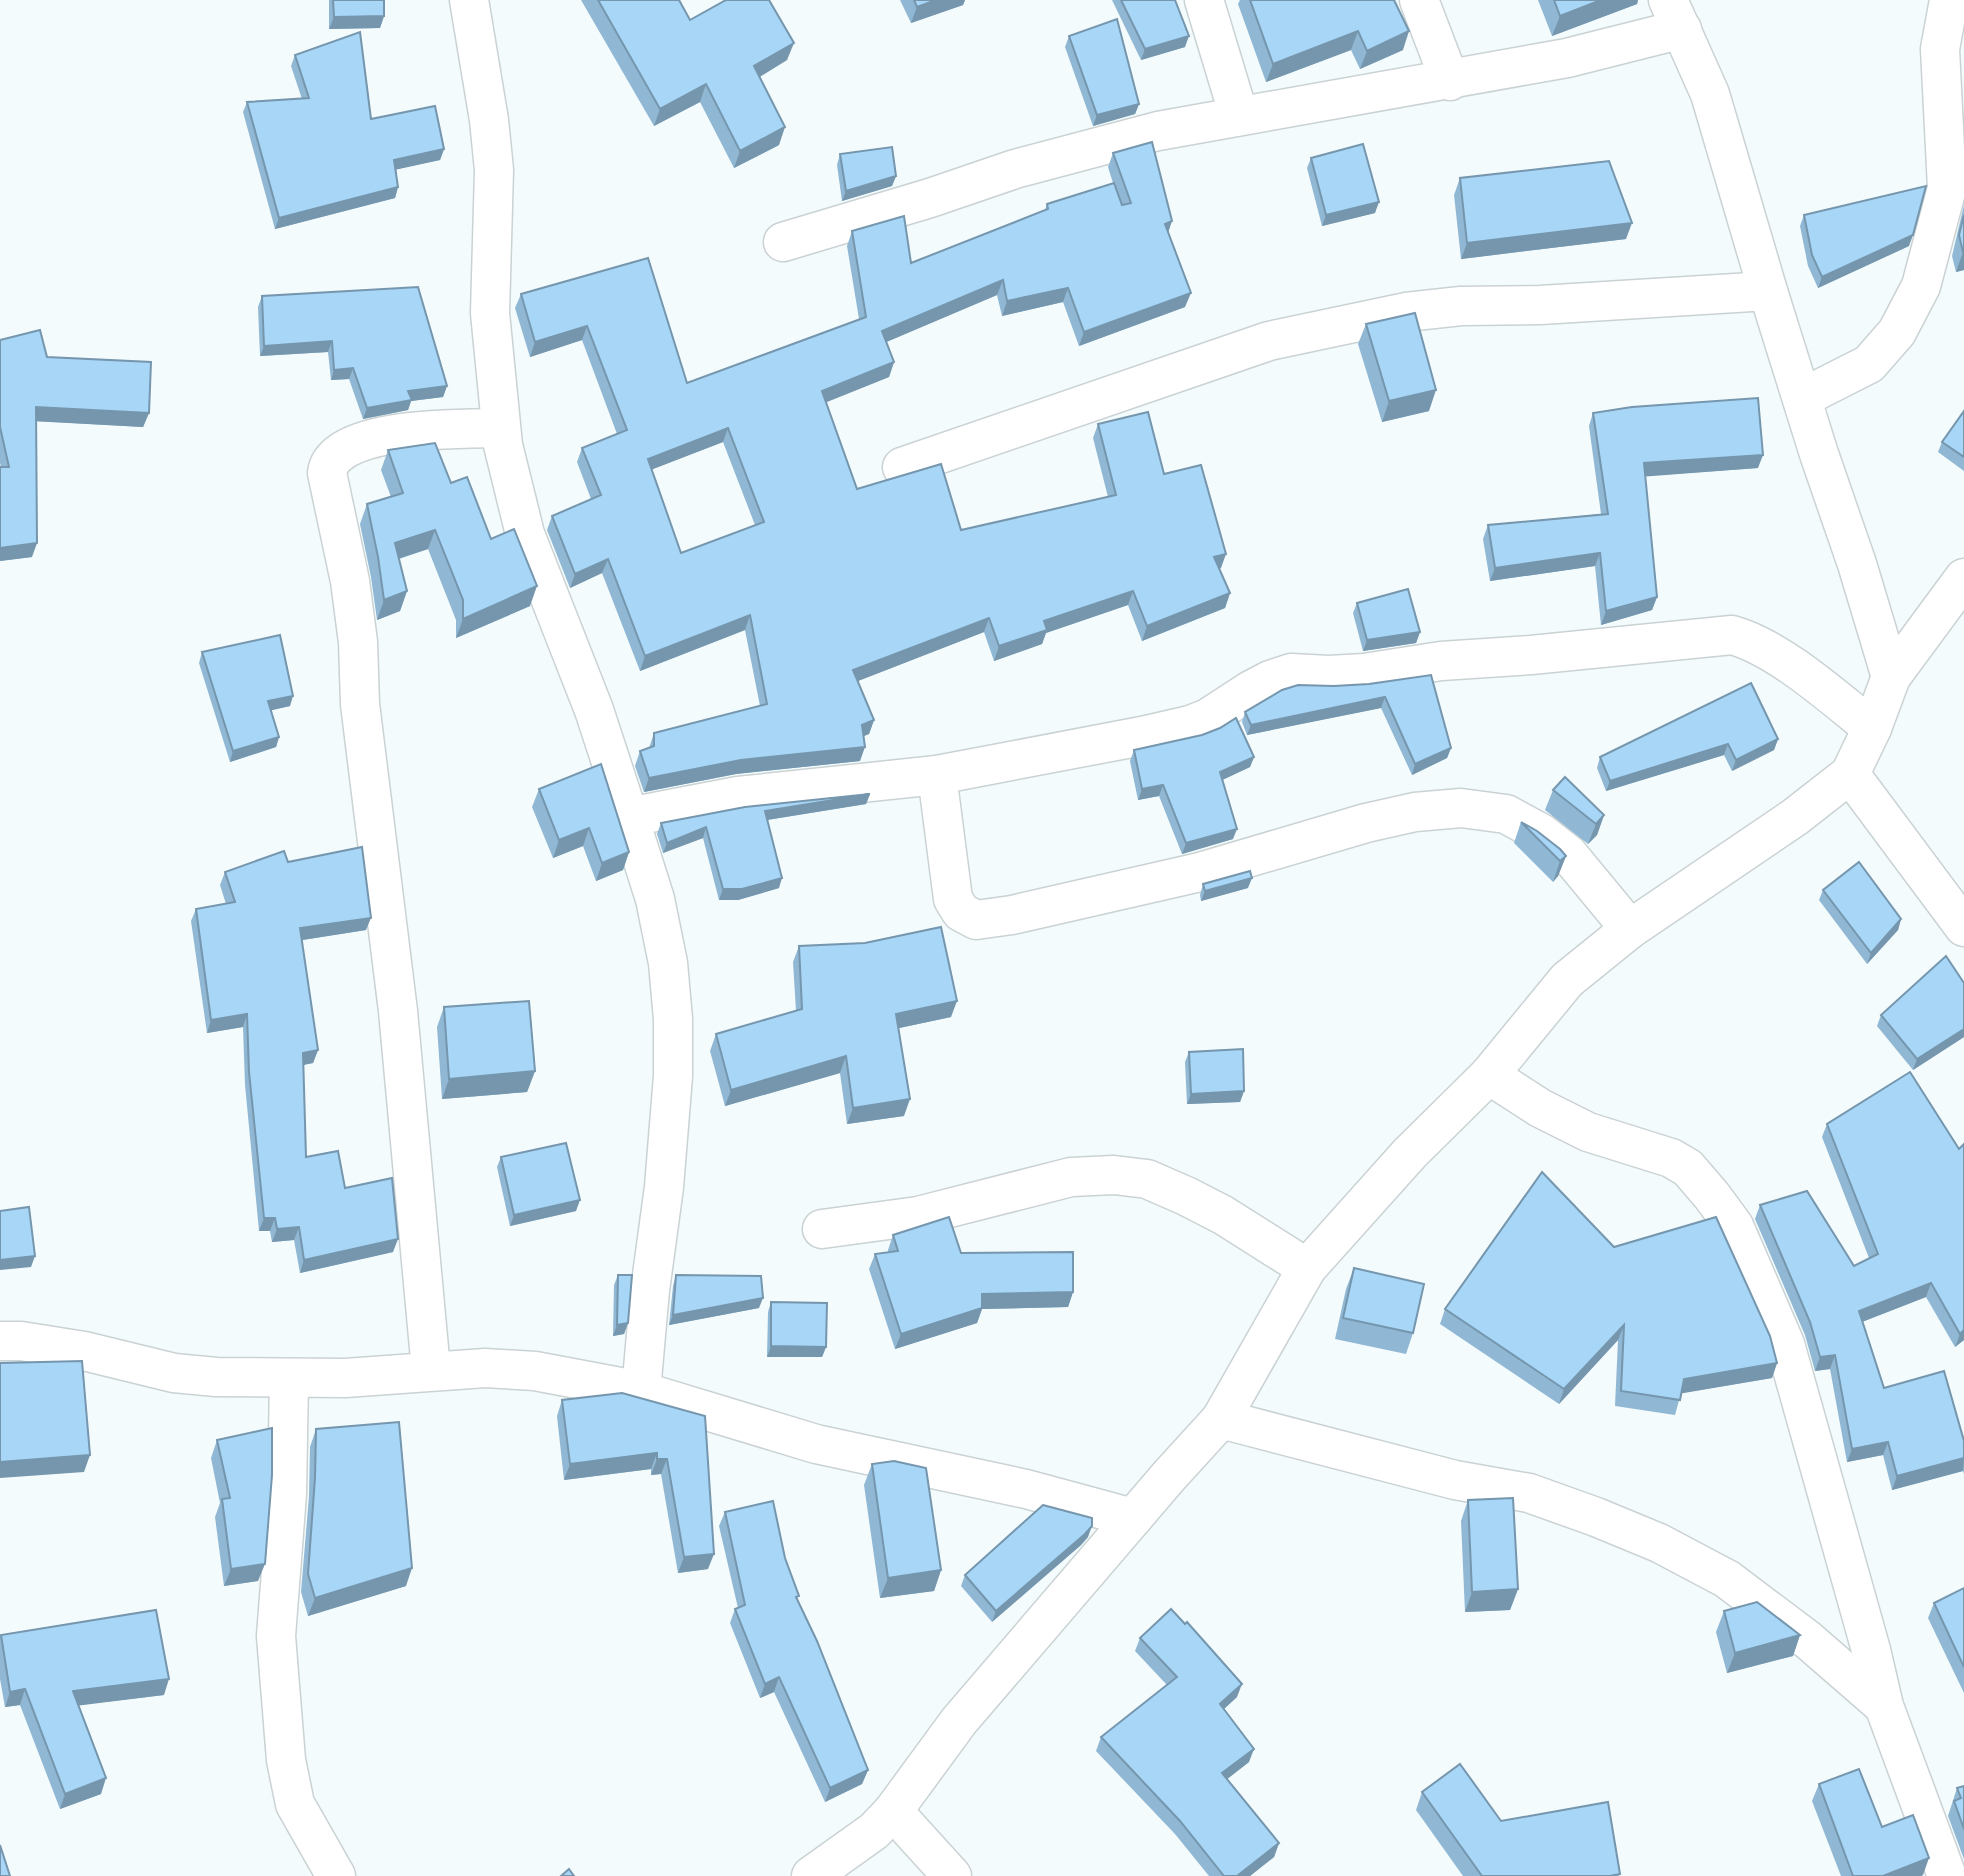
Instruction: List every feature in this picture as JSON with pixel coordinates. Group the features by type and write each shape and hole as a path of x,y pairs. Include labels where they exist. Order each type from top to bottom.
{"street":[{"path":"469,0 489,120 494,170 490,313 500,428 525,534 594,710 655,899 668,963 674,1019 673,1076 664,1187 650,1290 641,1391"},
{"path":"1204,0 1239,116"},
{"path":"1419,0 1450,80"},
{"path":"1802,398 1869,364 1897,332 1921,286 1947,188 1940,49 1949,0"},
{"path":"783,242 930,198 1015,169 1158,131 1567,58 1675,15 1710,94 1768,291 1891,677"},
{"path":"902,467 1269,341 1406,312 1461,306 1540,305 1768,291"},
{"path":"431,1370 398,1011 360,704 358,642 350,581 327,473 328,466 342,451 375,438 398,433 500,428"},
{"path":"811,1876 874,1831 893,1811 959,1721 1133,1518 1222,1419 1307,1268 1410,1153 1489,1075 1567,980 1630,929 1795,817 1850,774 1891,677 1964,578"},
{"path":"629,817 738,796 937,775 1190,725 1208,718 1270,680 1291,673 1364,673 1441,661 1732,635 1752,640 1872,727"},
{"path":"1850,774 1964,927"},
{"path":"937,775 953,900 961,912 976,920 1072,903 1200,872 1366,823 1415,812 1461,808 1506,814 1541,833 1569,854 1630,929"},
{"path":"1489,1075 1540,1108 1588,1132 1671,1157 1688,1168 1734,1226 1785,1344 1871,1650 1884,1706 1947,1876"},
{"path":"821,1228 918,1216 1071,1177 1114,1175 1147,1179 1186,1196 1223,1215 1307,1268"},
{"path":"0,1341 21,1341 84,1351 174,1373 216,1377 345,1378 485,1368 536,1371 641,1391 817,1444 1026,1489 1133,1518"},
{"path":"289,1379 288,1494 276,1636 286,1760 295,1804 337,1876"},
{"path":"1222,1419 1455,1480 1529,1493 1659,1543 1727,1579 1859,1682 1884,1706"},
{"path":"893,1811 952,1876"}],"building":[{"path":"333,0 384,0 384,16 334,17"},
{"path":"598,0 679,0 690,20 726,0 769,0 794,43 754,66 785,127 740,151 706,84 660,109"},
{"path":"914,0 936,0 917,7"},
{"path":"1121,0 1175,0 1189,36 1145,49"},
{"path":"1250,0 1394,0 1409,31 1367,51 1358,31 1273,64"},
{"path":"1554,0 1601,0 1560,16"},
{"path":"1117,19 1139,104 1097,115 1069,36"},
{"path":"360,32 371,119 435,106 444,149 394,160 398,187 279,218 247,102 309,98 295,55"},
{"path":"1152,142 1172,221 1165,224 1191,293 1084,332 1068,288 1007,301 1003,280 882,331 894,362 822,391 857,489 941,464 961,530 1116,495 1098,424 1148,412 1164,474 1201,465 1226,554 1214,557 1230,593 1147,626 1133,591 1044,621 1047,630 999,646 989,618 853,670 874,720 862,725 865,747 741,760 649,778 640,751 654,746 654,733 767,704 750,615 645,656 608,559 575,574 552,516 601,495 582,448 627,430 587,326 535,342 521,294 648,258 687,383 866,317 852,231 904,216 911,263 1048,209 1047,204 1114,183 1122,205 1131,203 1113,153","holes":["728,428 764,522 681,553 648,459"]},
{"path":"1363,144 1379,202 1326,215 1311,158"},
{"path":"892,147 896,176 846,191 840,154"},
{"path":"1609,161 1632,223 1467,243 1460,178"},
{"path":"1926,186 1913,235 1822,277 1812,255 1804,215"},
{"path":"1964,215 1964,252 1963,252 1959,235"},
{"path":"418,287 447,386 408,391 412,400 367,408 353,368 334,370 332,341 264,346 262,296"},
{"path":"1415,313 1436,390 1389,401 1366,324"},
{"path":"40,330 47,357 151,362 149,413 36,407 37,543 0,548 0,467 9,467 0,427 0,340"},
{"path":"1758,398 1763,455 1644,463 1657,597 1606,611 1600,553 1495,568 1488,525 1608,514 1593,413 1632,407"},
{"path":"1964,411 1964,457 1942,442"},
{"path":"435,443 451,483 467,477 491,539 514,529 537,586 463,619 463,600 435,530 395,543 407,591 384,600 367,504 403,493 388,450"},
{"path":"1408,589 1420,632 1367,640 1357,603"},
{"path":"280,635 293,696 268,701 279,737 233,751 202,652"},
{"path":"1431,675 1451,748 1415,764 1385,697 1251,725 1245,712 1282,690 1298,685 1369,684"},
{"path":"1751,683 1778,739 1736,760 1728,744 1610,781 1600,757"},
{"path":"1236,718 1254,757 1220,772 1237,829 1186,843 1163,785 1142,789 1134,750 1202,735"},
{"path":"601,764 629,852 602,863 589,828 559,840 539,789"},
{"path":"1565,777 1604,815 1596,824 1553,790"},
{"path":"870,794 765,811 782,878 742,889 723,889 706,827 667,843 661,823 745,807"},
{"path":"1521,822 1537,831 1566,856 1560,861"},
{"path":"362,847 371,918 300,928 318,1050 303,1053 306,1157 338,1151 345,1188 392,1178 398,1239 304,1260 299,1227 277,1229 275,1218 264,1218 249,1072 247,1014 211,1020 196,909 235,902 225,872 284,851 288,862"},
{"path":"1859,862 1901,919 1871,953 1823,890"},
{"path":"1250,871 1252,878 1205,891 1203,884"},
{"path":"941,927 957,1001 896,1014 910,1099 853,1108 846,1056 731,1090 716,1034 802,1009 799,946 865,943"},
{"path":"1946,956 1964,983 1964,1029 1917,1059 1881,1015"},
{"path":"529,1001 535,1071 449,1079 444,1007"},
{"path":"1243,1049 1244,1091 1191,1094 1189,1052"},
{"path":"1910,1072 1959,1149 1964,1144 1964,1330 1960,1334 1931,1283 1859,1311 1884,1388 1944,1371 1964,1441 1964,1458 1897,1476 1888,1442 1852,1449 1835,1355 1820,1357 1810,1322 1760,1205 1807,1191 1854,1266 1878,1254 1827,1124"},
{"path":"566,1143 580,1200 514,1215 501,1157"},
{"path":"1542,1172 1614,1247 1716,1217 1770,1336 1777,1363 1684,1379 1680,1400 1621,1391 1624,1325 1564,1389 1445,1309"},
{"path":"29,1207 35,1256 0,1260 0,1211"},
{"path":"949,1217 961,1253 1073,1252 1073,1292 982,1294 982,1308 901,1334 875,1254 898,1251 893,1235"},
{"path":"1354,1268 1424,1284 1413,1333 1343,1318"},
{"path":"618,1275 632,1275 628,1323 617,1325"},
{"path":"676,1275 761,1276 763,1298 673,1315"},
{"path":"771,1302 827,1303 826,1347 771,1346"},
{"path":"82,1361 90,1455 0,1462 0,1363"},
{"path":"622,1393 705,1416 714,1554 684,1557 667,1459 657,1459 657,1453 570,1464 562,1400"},
{"path":"399,1422 412,1568 315,1598 308,1574 316,1429"},
{"path":"272,1428 272,1475 265,1564 231,1569 222,1499 230,1498 217,1440"},
{"path":"894,1461 926,1468 941,1570 888,1578 872,1464"},
{"path":"1513,1498 1518,1589 1472,1592 1468,1500"},
{"path":"773,1501 785,1558 799,1596 796,1597 817,1641 868,1770 830,1788 779,1677 765,1684 735,1609 745,1605 725,1512"},
{"path":"1043,1505 1092,1518 1092,1526 996,1611 965,1575"},
{"path":"1964,1588 1964,1667 1934,1603"},
{"path":"1757,1602 1800,1635 1735,1653 1724,1611"},
{"path":"1171,1609 1185,1624 1187,1622 1242,1684 1220,1704 1254,1749 1222,1773 1279,1843 1237,1876 1224,1876 1180,1821 1101,1737 1177,1677 1140,1638"},
{"path":"156,1610 169,1679 73,1691 106,1778 65,1794 25,1689 10,1692 1,1635"},
{"path":"1460,1764 1501,1821 1608,1802 1620,1874 1482,1876 1422,1792"},
{"path":"1859,1769 1882,1827 1913,1815 1929,1858 1883,1876 1853,1876 1819,1784"},
{"path":"1964,1786 1964,1829 1954,1801 1961,1798 1957,1788"},
{"path":"0,1845 10,1876 0,1876"},
{"path":"569,1869 574,1876 561,1876"}]}
